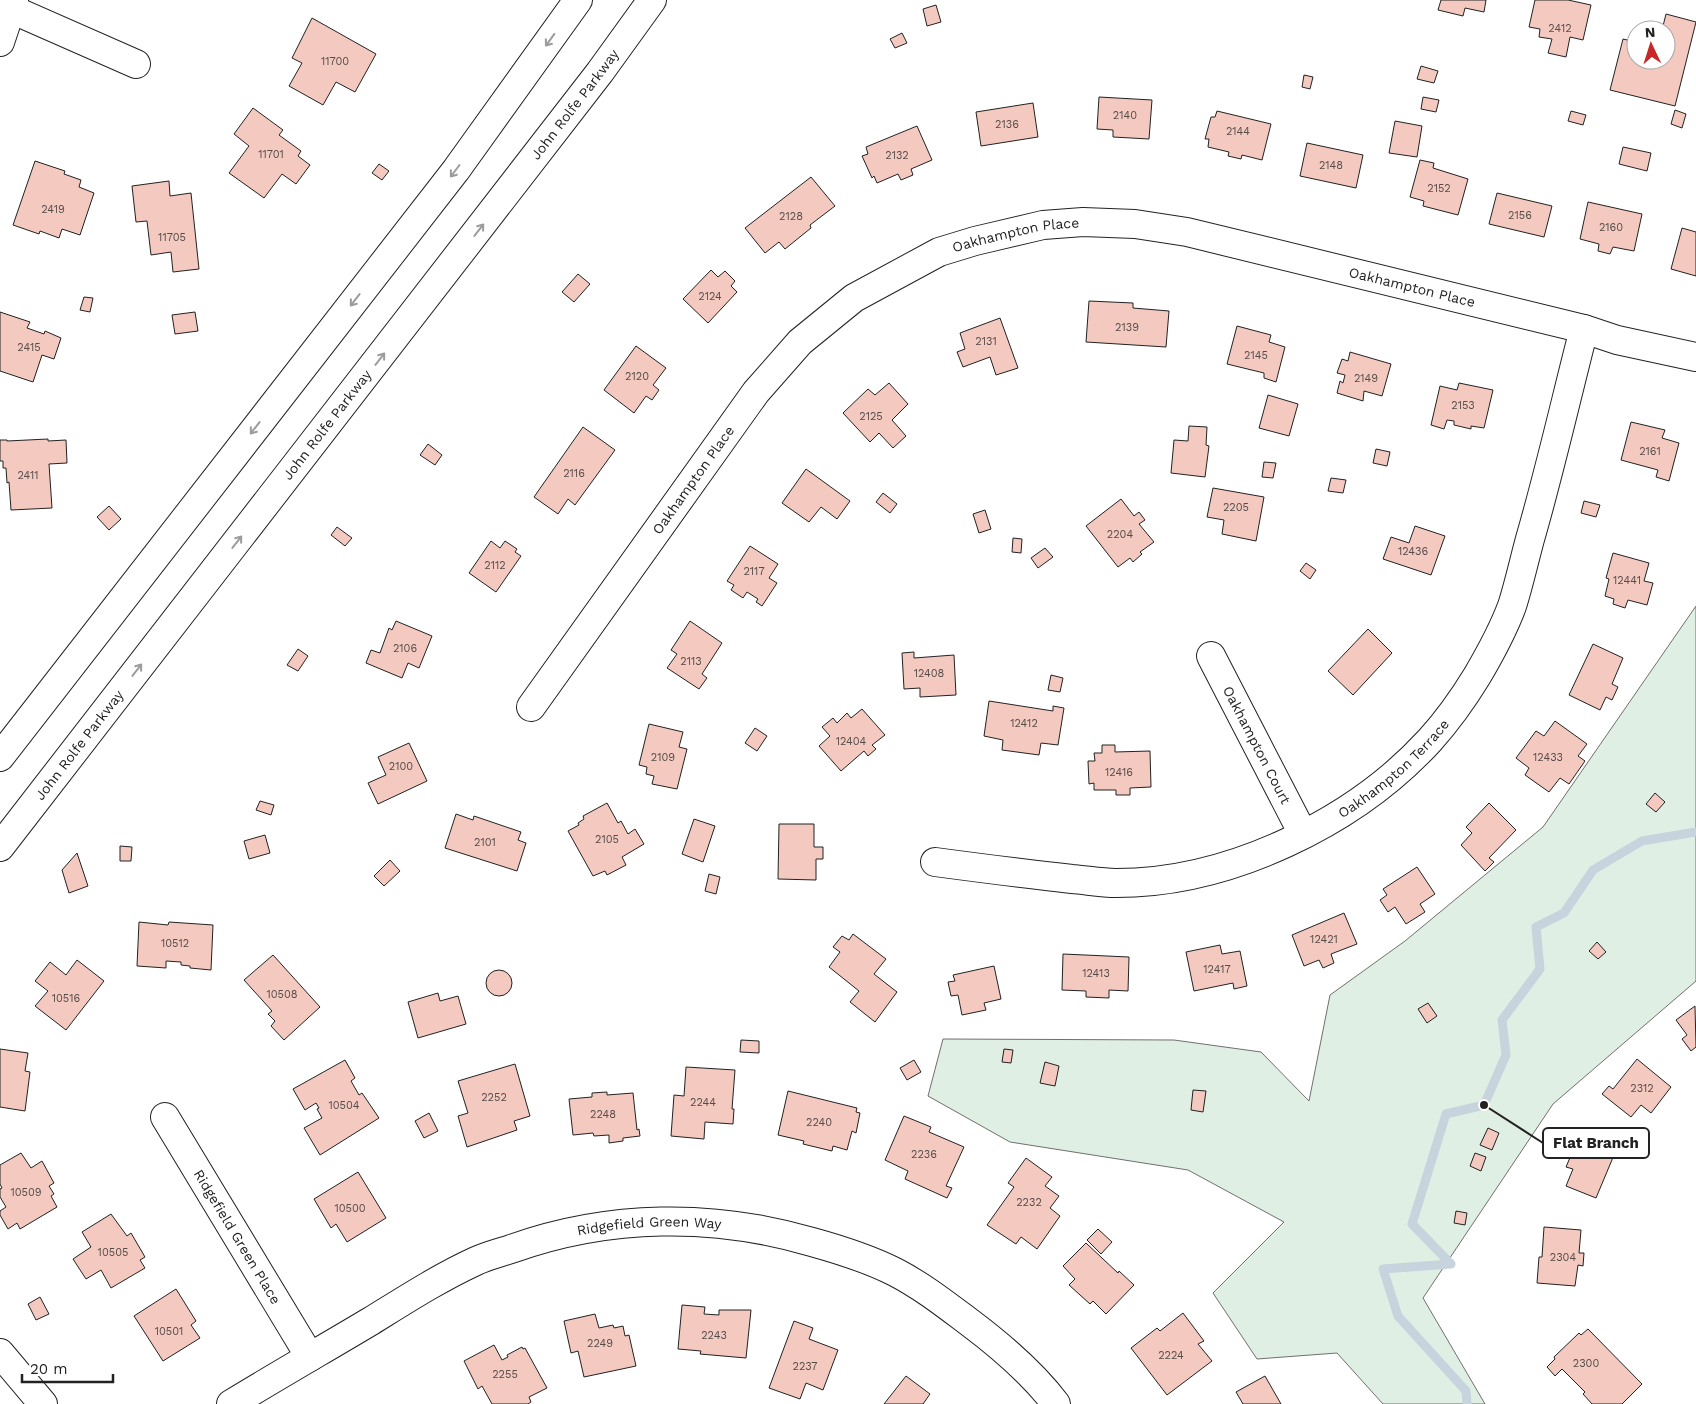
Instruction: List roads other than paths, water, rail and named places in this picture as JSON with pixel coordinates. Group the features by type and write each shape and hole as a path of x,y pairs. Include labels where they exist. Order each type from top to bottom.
{"street":[{"path":"0,757 456,170 578,0"},
{"name":"John Rolfe Parkway","path":"0,847 576,103 652,0"},
{"path":"0,42 13,5 136,64"},
{"name":"Oakhampton Place","path":"531,707 756,392 800,342 854,298 939,252 975,241 1042,225 1083,222 1135,224 1187,232 1584,330 1617,340 1696,357"},
{"name":"Oakhampton Terrace","path":"935,862 1050,877 1115,883 1158,880 1200,874 1243,861 1304,834 1332,819 1379,787 1410,761 1431,739 1461,702 1490,654 1511,607 1537,516 1584,330"},
{"name":"Oakhampton Court","path":"1212,656 1304,834"},
{"name":"Ridgefield Green Place","path":"165,1117 310,1357"},
{"name":"Ridgefield Green Way","path":"231,1404 411,1296 476,1261 534,1240 588,1228 639,1221 677,1220 739,1225 780,1232 843,1250 894,1272 926,1290 994,1340 1041,1385 1056,1404"},
{"path":"0,1353 43,1404"}],"waterway":[{"path":"1467,1404 1466,1391 1398,1316 1383,1269 1451,1264 1412,1224 1446,1114 1484,1105 1506,1055 1502,1020 1540,969 1536,927 1564,913 1593,870 1642,841 1696,832"}],"place":[{"name":"Flat Branch","path":"1484,1105"}]}
